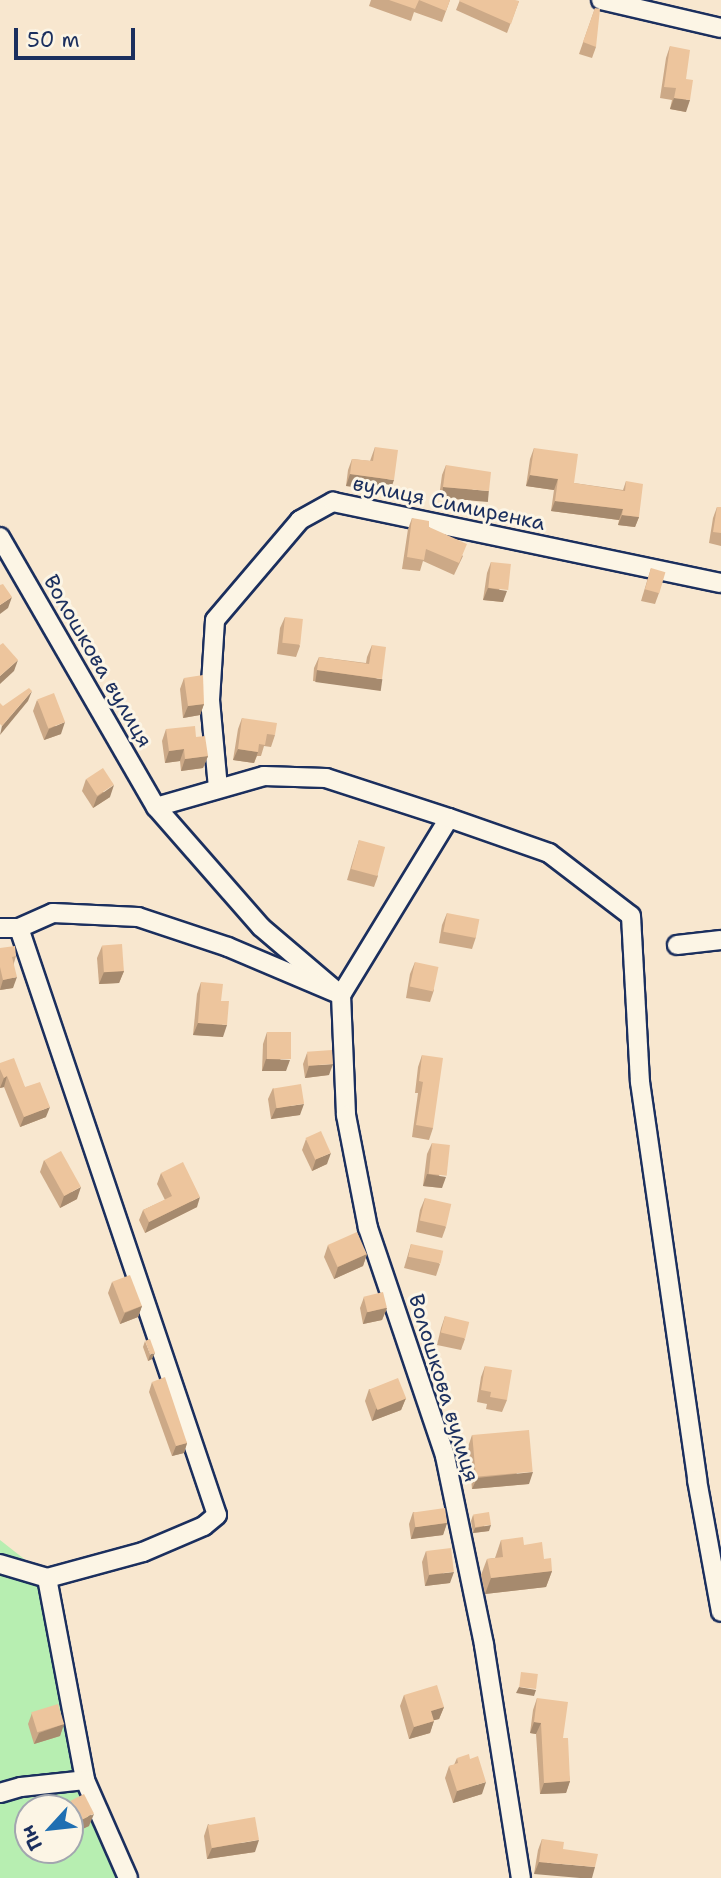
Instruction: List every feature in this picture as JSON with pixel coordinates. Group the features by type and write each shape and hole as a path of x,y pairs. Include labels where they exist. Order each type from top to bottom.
{"street":[{"path":"601,0 721,28"},
{"name":"вулиця Симиренка","path":"218,788 210,700 215,620 300,520 333,502 721,583"},
{"name":"Волошкова вулиця","path":"0,537 156,807 261,927 341,995 346,1115 368,1228 445,1456 484,1645 521,1878"},
{"path":"156,807 264,776 326,778 550,853 631,916 640,1082 697,1480 721,1612"},
{"path":"0,928 19,928 54,913 138,916 228,947 341,995 449,818"},
{"path":"0,1564 47,1578 143,1552 204,1526 217,1515 19,928"},
{"path":"677,945 721,940"},
{"path":"47,1578 85,1780 128,1878"},
{"path":"0,1793 21,1787 85,1780"}],"green space":[{"path":"0,1540 56,1584 92,1780 135,1878 0,1878"}],"building":[{"path":"389,0 419,0 415,9"},
{"path":"419,0 450,0 446,11"},
{"path":"460,0 515,0 519,1 511,24"},
{"path":"595,8 600,9 596,47 583,42"},
{"path":"670,46 690,50 686,79 693,80 690,100 674,98 676,88 664,87"},
{"path":"375,447 398,450 394,480 350,474 352,459 373,461"},
{"path":"534,448 578,454 574,483 625,491 626,481 643,484 639,517 622,515 623,509 555,501 558,479 530,475"},
{"path":"446,465 491,472 489,491 443,487"},
{"path":"717,507 721,507 721,533 713,532"},
{"path":"412,518 429,521 429,527 467,544 459,563 426,549 424,560 407,557"},
{"path":"491,562 511,564 508,590 488,588"},
{"path":"651,568 665,572 659,593 645,589"},
{"path":"3,584 12,597 0,605 0,585"},
{"path":"285,617 303,619 300,645 282,643"},
{"path":"3,643 18,660 0,676 0,645"},
{"path":"372,645 386,647 382,679 317,670 319,657 369,664"},
{"path":"203,675 204,704 188,706 184,678"},
{"path":"29,688 32,691 2,726 0,703 3,706"},
{"path":"54,693 65,722 48,728 37,699"},
{"path":"242,718 277,723 275,735 267,734 265,745 259,744 258,752 238,749"},
{"path":"195,726 196,737 205,736 208,756 185,759 184,749 169,751 166,729"},
{"path":"103,768 114,785 97,796 86,779"},
{"path":"359,840 385,847 377,876 351,869"},
{"path":"447,913 479,919 476,938 443,932"},
{"path":"122,944 124,971 104,972 102,945"},
{"path":"15,946 16,956 12,957 17,977 3,980 0,948"},
{"path":"415,962 438,967 433,991 410,986"},
{"path":"201,982 223,984 221,1001 229,1001 227,1025 198,1023"},
{"path":"267,1032 291,1032 291,1059 267,1059"},
{"path":"332,1050 333,1064 308,1066 307,1052"},
{"path":"422,1055 443,1058 433,1128 416,1125 423,1082 419,1081"},
{"path":"14,1058 25,1087 40,1082 50,1107 24,1117 7,1076 4,1078 0,1069 0,1063"},
{"path":"301,1084 304,1104 276,1108 273,1088"},
{"path":"321,1131 331,1153 315,1160 305,1138"},
{"path":"432,1143 450,1145 447,1176 429,1174"},
{"path":"61,1151 81,1187 64,1196 44,1160"},
{"path":"183,1162 200,1197 149,1222 143,1210 172,1196 161,1173"},
{"path":"425,1198 451,1204 446,1226 420,1220"},
{"path":"357,1232 367,1254 338,1267 328,1245"},
{"path":"411,1244 443,1251 441,1264 408,1257"},
{"path":"130,1275 142,1306 124,1313 112,1282"},
{"path":"383,1292 387,1308 367,1312 364,1297"},
{"path":"445,1316 469,1322 465,1339 441,1332"},
{"path":"150,1339 155,1353 150,1355 145,1341"},
{"path":"485,1366 512,1370 507,1400 490,1397 491,1392 481,1390"},
{"path":"165,1377 187,1443 176,1446 152,1382"},
{"path":"398,1378 406,1398 377,1410 369,1390"},
{"path":"529,1430 533,1472 476,1477 472,1435"},
{"path":"445,1508 447,1523 415,1527 413,1512"},
{"path":"489,1512 491,1525 475,1527 473,1515"},
{"path":"523,1537 524,1545 542,1542 544,1559 551,1558 552,1571 491,1578 487,1559 503,1557 501,1540"},
{"path":"451,1548 454,1572 429,1575 426,1551"},
{"path":"521,1672 538,1674 536,1689 519,1687"},
{"path":"437,1685 444,1707 431,1711 434,1721 414,1727 404,1695"},
{"path":"537,1698 568,1702 563,1738 568,1738 570,1781 544,1783 541,1723 534,1722"},
{"path":"58,1704 64,1724 37,1732 31,1712"},
{"path":"469,1754 470,1759 478,1756 486,1782 457,1791 449,1766 458,1763 457,1758"},
{"path":"84,1794 94,1814 84,1819"},
{"path":"255,1817 259,1840 212,1848 208,1825"},
{"path":"542,1839 564,1842 563,1849 598,1854 595,1867 539,1862"}]}
